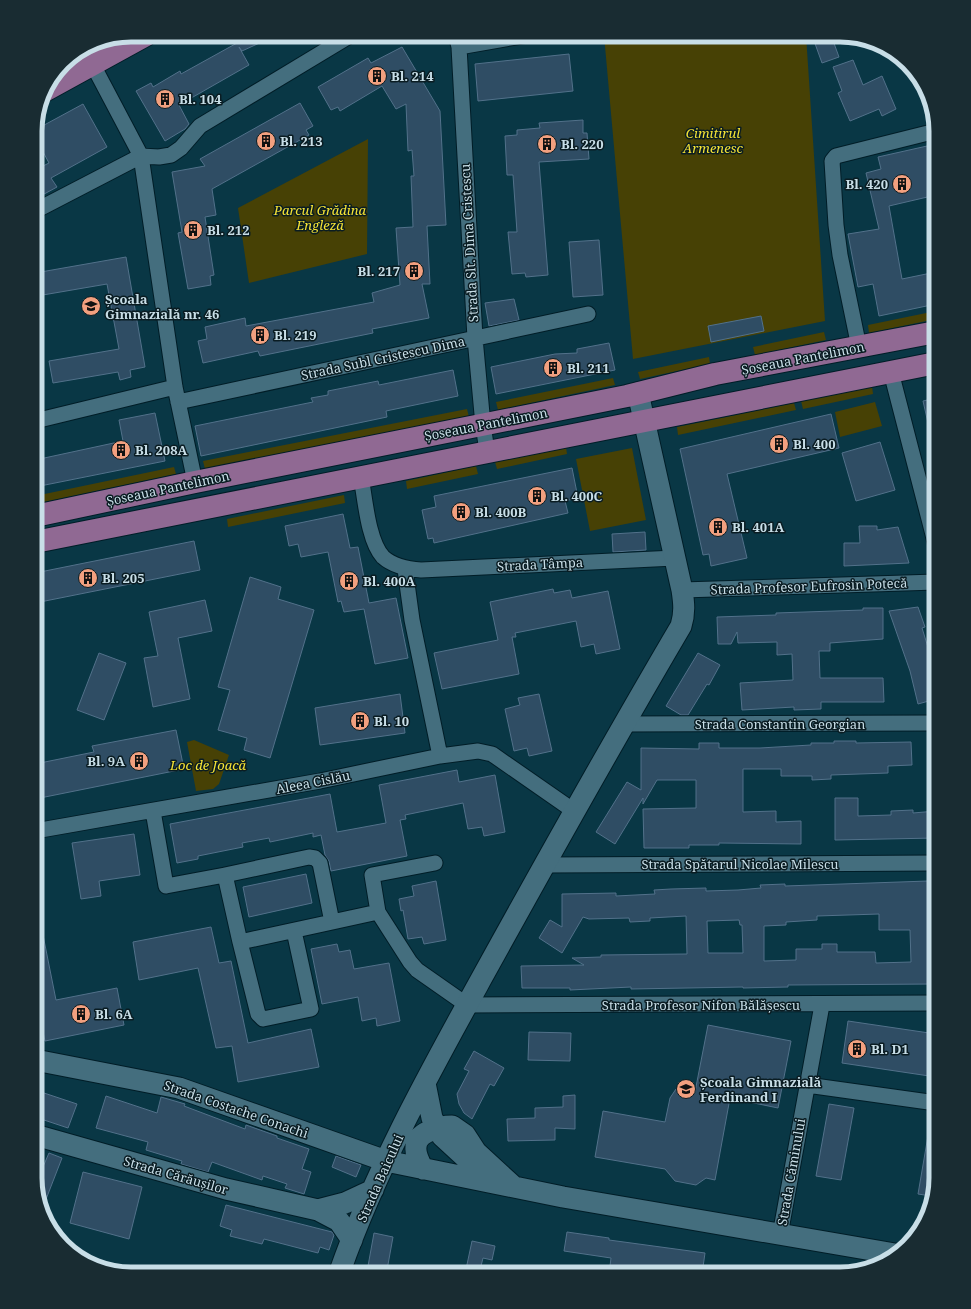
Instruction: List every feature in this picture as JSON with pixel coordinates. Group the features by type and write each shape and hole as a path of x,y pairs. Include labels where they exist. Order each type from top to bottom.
{"main road":[{"path":"57,81 89,57 128,42"},
{"name":"Șoseaua Pantelimon","path":"42,515 195,482 483,426 638,393 715,374 929,333"},
{"name":"Șoseaua Pantelimon","path":"42,541 929,364"},
{"path":"638,393 644,420"},
{"name":"Strada Baicului","path":"342,1267 386,1161 425,1083 574,811 681,626 685,606 644,420"},
{"name":"Strada Costache Conachi","path":"42,1061 180,1088 386,1161 506,1186 889,1253"},
{"path":"425,1083 432,1118 442,1136 469,1162 506,1186"},
{"path":"423,1169 416,1147 418,1140 423,1135 438,1128"},
{"name":"Strada Cărăușilor","path":"42,1137 226,1189 318,1210 339,1221 352,1240"},
{"name":"Strada Cărăușilor","path":"318,1210 345,1203 373,1190"}],"street":[{"path":"42,207 141,156 159,158 171,155 181,148 200,126 338,42"},
{"name":"Strada Slt. Dima Cristescu","path":"457,42 474,338 487,451"},
{"path":"89,57 141,156 177,395 195,482"},
{"path":"859,347 839,247 832,161 836,156 929,133"},
{"name":"Strada Subl Cristescu Dima","path":"42,420 474,338 588,314"},
{"path":"891,372 929,519"},
{"name":"Strada Tâmpa","path":"361,477 374,541 384,557 405,569 420,570 675,558"},
{"path":"405,569 414,628 440,756"},
{"name":"Strada Profesor Eufrosin Potecă","path":"682,590 929,582"},
{"name":"Strada Constantin Georgian","path":"624,724 929,723"},
{"name":"Aleea Cislău","path":"42,830 320,781 440,756 478,751 492,754 574,811"},
{"path":"153,811 166,886 309,857 316,858 320,863 332,922"},
{"name":"Strada Spătarul Nicolae Milescu","path":"544,865 929,862"},
{"path":"435,863 372,875 378,912 410,962 417,970 467,1005"},
{"path":"225,875 240,942 260,1017 264,1018 311,1009 294,930"},
{"path":"240,942 378,912"},
{"name":"Strada Profesor Nifon Bălășescu","path":"467,1005 822,1005 929,1003"},
{"name":"Strada Căminului","path":"780,1235 822,1005"},
{"path":"807,1085 929,1102"}],"green space":[{"name":"Cimitirul Armenesc","path":"605,42 806,42 825,321 633,359"},
{"name":"Parcul Grădina Engleză","path":"368,139 367,254 249,283 238,208"},
{"path":"929,312 929,320 869,333 868,325"},
{"path":"824,332 826,340 755,355 753,347"},
{"path":"709,357 710,364 640,379 638,372"},
{"path":"613,378 615,385 498,410 496,402"},
{"path":"872,386 873,394 803,409 801,401"},
{"path":"875,402 882,426 840,437 835,412"},
{"path":"794,403 796,410 678,435 677,427"},
{"path":"467,409 469,417 205,469 203,461"},
{"path":"566,447 567,454 497,469 495,462"},
{"path":"632,448 646,520 590,531 576,459"},
{"path":"476,466 478,474 407,489 406,481"},
{"path":"174,467 176,474 42,503 42,495"},
{"path":"344,495 345,503 228,527 227,519"},
{"name":"Loc de Joacă","path":"194,740 229,755 219,784 213,789 196,791 187,742"}],"building":[{"name":"Bl. 104","path":"262,42 242,51 239,47 249,65 179,105 189,124 185,129 165,141 136,91 151,83 153,87 180,71 181,74 237,43"},
{"path":"814,42 834,42 839,57 822,63"},
{"path":"402,47 440,111 446,225 427,226 430,284 422,284 429,318 372,329 373,333 260,356 258,351 203,363 198,341 207,339 205,327 245,318 246,326 374,302 372,293 400,285 396,228 413,227 411,176 414,176 412,150 408,151 406,104 396,109 382,86 340,111 338,107 331,110 318,87 368,58 371,63"},
{"path":"569,54 573,91 478,101 475,64"},
{"path":"853,60 863,85 882,76 896,109 882,116 879,109 850,121 838,93 842,91 833,67"},
{"path":"300,103 313,126 306,130 309,135 212,189 216,215 205,217 214,275 210,276 211,285 188,289 178,233 182,232 172,172 205,166 200,159"},
{"path":"83,104 107,147 51,178 57,187 42,195 42,166 49,163 42,150 42,126"},
{"path":"583,120 583,133 587,133 589,159 539,162 548,275 526,277 525,273 512,274 508,232 517,232 513,175 507,175 505,136 517,135 517,130 540,128 539,123"},
{"path":"929,146 929,197 889,206 902,279 929,273 929,305 879,316 873,284 858,287 848,234 879,229 866,173 881,169 878,157"},
{"path":"599,240 603,295 573,297 569,242"},
{"name":"Școala Gimnazială nr. 46","path":"126,257 145,367 130,370 131,377 120,380 118,372 53,383 49,361 119,349 107,284 42,295 42,272"},
{"path":"514,299 519,320 489,326 485,303"},
{"path":"761,316 764,331 711,342 708,326"},
{"name":"Bl. 211","path":"609,343 615,370 496,394 491,367 555,354 577,353 577,349"},
{"path":"453,370 458,396 386,411 387,417 201,456 195,426 313,402 311,398 328,395 328,391 378,381 379,385"},
{"path":"929,400 929,427 923,401"},
{"name":"Bl. 208A","path":"155,413 165,461 42,486 42,458 123,441 119,420"},
{"path":"831,414 839,448 727,474 747,558 711,566 709,554 703,555 680,449"},
{"path":"880,442 895,490 856,501 842,453"},
{"path":"572,468 578,498 565,501 568,513 434,543 433,538 428,539 422,510 436,507 434,496"},
{"path":"343,514 350,548 358,547 369,603 396,598 408,658 375,664 364,609 344,612 341,601 338,602 328,552 301,557 298,544 289,546 285,526"},
{"path":"859,526 877,526 877,530 898,527 909,563 844,566 844,543 860,543"},
{"path":"645,532 646,550 613,552 612,534"},
{"name":"Bl. 205","path":"194,541 200,570 42,602 42,572"},
{"path":"250,577 281,587 278,599 314,610 270,758 244,750 247,738 218,730 230,690 218,687"},
{"path":"553,589 554,593 570,590 572,598 608,591 620,649 596,654 594,644 581,647 576,621 515,633 516,637 512,637 519,674 442,689 434,653 498,640 490,602"},
{"path":"205,600 212,631 178,638 190,699 153,707 144,658 158,656 149,612"},
{"path":"918,607 925,627 922,628 929,650 929,701 918,704 910,671 889,611"},
{"path":"863,608 883,608 883,639 830,643 830,651 819,651 820,678 883,678 884,702 821,702 821,709 794,710 794,707 742,710 740,683 793,680 792,654 777,655 777,642 738,643 737,632 731,644 718,644 717,617 863,610"},
{"path":"99,653 126,663 104,720 77,710"},
{"path":"698,653 720,665 709,685 707,684 688,715 681,715 666,706"},
{"name":"Bl. 10","path":"400,694 405,733 320,745 315,708"},
{"path":"539,694 552,751 529,756 527,748 514,751 505,709 520,705 518,698"},
{"name":"Bl. 9A","path":"176,730 184,769 42,798 42,763 94,752 92,746"},
{"path":"834,741 856,741 856,743 911,742 912,765 888,766 888,773 831,775 831,779 812,780 812,776 781,776 781,769 743,769 743,812 776,811 776,822 801,821 801,844 719,843 719,845 689,845 689,848 644,848 643,809 696,808 696,780 657,780 643,804 643,798 615,844 596,832 627,782 641,790 641,748 699,749 699,743 719,743 719,748 760,748 811,745 811,743 834,743"},
{"path":"457,770 459,782 495,775 505,832 484,836 482,827 468,829 463,803 405,815 406,819 400,820 407,856 331,871 329,861 325,855 321,835 313,837 313,833 270,842 269,838 242,843 243,847 198,856 198,859 177,863 170,824 330,794 337,832 386,823 379,785"},
{"path":"835,798 858,798 858,816 891,815 891,811 913,810 913,813 929,812 929,838 835,840"},
{"path":"134,834 140,875 99,881 101,896 81,899 72,843"},
{"path":"306,874 312,903 249,917 243,887"},
{"path":"436,881 446,940 424,944 422,937 408,939 403,910 401,911 399,899 414,896 412,886"},
{"path":"928,881 929,984 788,985 788,987 743,988 631,989 631,987 570,990 570,988 522,988 521,966 584,965 572,958 601,957 601,955 687,954 686,916 650,918 650,921 630,922 629,918 589,919 583,917 562,953 539,938 550,920 562,927 562,894 616,893 616,896 655,894 654,890 706,888 706,891 738,890 761,888 760,885 785,884 785,886","holes":["879,914 879,930 910,930 911,962 876,963 875,952 837,952 837,944 822,944 822,949 796,949 796,960 764,961 764,926 786,925 786,922 817,920 817,916","739,920 740,925 742,925 743,953 708,953 707,921"]},
{"path":"211,927 219,963 231,961 248,1043 311,1029 319,1067 238,1082 232,1046 216,1048 198,968 139,980 133,942"},
{"name":"Bl. 6A","path":"42,930 56,1000 117,988 124,1025 45,1041 42,1027"},
{"path":"337,944 339,952 350,950 354,969 389,963 400,1021 377,1026 376,1018 362,1021 358,997 322,1004 311,949"},
{"name":"Bl. D1","path":"848,1021 929,1033 929,1076 842,1063"},
{"path":"708,1025 791,1041 778,1108 730,1098 715,1180 706,1178 696,1185 675,1181 665,1169 595,1157 603,1111 665,1122 670,1098 676,1089 695,1092"},
{"path":"529,1032 571,1033 570,1061 528,1060"},
{"path":"474,1051 504,1068 494,1086 490,1084 472,1119 464,1113 459,1104 457,1094 469,1071 464,1069"},
{"path":"42,1092 77,1104 68,1128 42,1119"},
{"path":"575,1095 575,1129 555,1128 555,1140 508,1141 507,1119 535,1118 535,1108 563,1107 563,1096"},
{"path":"106,1096 157,1113 161,1097 185,1104 184,1106 245,1129 246,1125 309,1149 302,1169 311,1172 304,1194 285,1188 287,1184 263,1176 262,1180 212,1162 208,1172 181,1164 182,1161 146,1150 148,1142 96,1128"},
{"path":"829,1104 854,1108 841,1180 816,1176"},
{"path":"929,1130 928,1190 927,1195 918,1194"},
{"path":"49,1153 62,1158 45,1201 43,1190 42,1169"},
{"path":"336,1156 361,1165 356,1177 332,1167"},
{"path":"83,1172 142,1187 129,1239 70,1223"},
{"path":"226,1205 332,1232 334,1235 329,1250 320,1247 318,1253 264,1239 262,1244 230,1236 232,1230 220,1226"},
{"path":"567,1232 609,1238 609,1240 705,1253 703,1267 610,1267 611,1258 564,1251"},
{"path":"374,1233 393,1237 388,1267 368,1266"},
{"path":"472,1241 495,1246 492,1260 483,1258 481,1267 466,1267"}],"tram line":[{"path":"76,61 99,48"}],"place":[{"name":"Bl. 214","path":"377,76"},
{"name":"Bl. 104","path":"165,99"},
{"name":"Bl. 213","path":"266,141"},
{"name":"Bl. 220","path":"547,144"},
{"name":"Bl. 420","path":"902,184"},
{"name":"Bl. 212","path":"193,230"},
{"name":"Bl. 217","path":"414,271"},
{"name":"Școala Gimnazială nr. 46","path":"91,306"},
{"name":"Bl. 219","path":"260,335"},
{"name":"Bl. 211","path":"553,368"},
{"name":"Bl. 400","path":"779,444"},
{"name":"Bl. 208A","path":"121,450"},
{"name":"Bl. 400C","path":"537,496"},
{"name":"Bl. 400B","path":"461,512"},
{"name":"Bl. 401A","path":"718,527"},
{"name":"Bl. 205","path":"88,578"},
{"name":"Bl. 400A","path":"349,581"},
{"name":"Bl. 10","path":"360,721"},
{"name":"Bl. 9A","path":"139,761"},
{"name":"Bl. 6A","path":"81,1014"},
{"name":"Bl. D1","path":"857,1049"},
{"name":"Școala Gimnazială Ferdinand I","path":"686,1089"}]}
